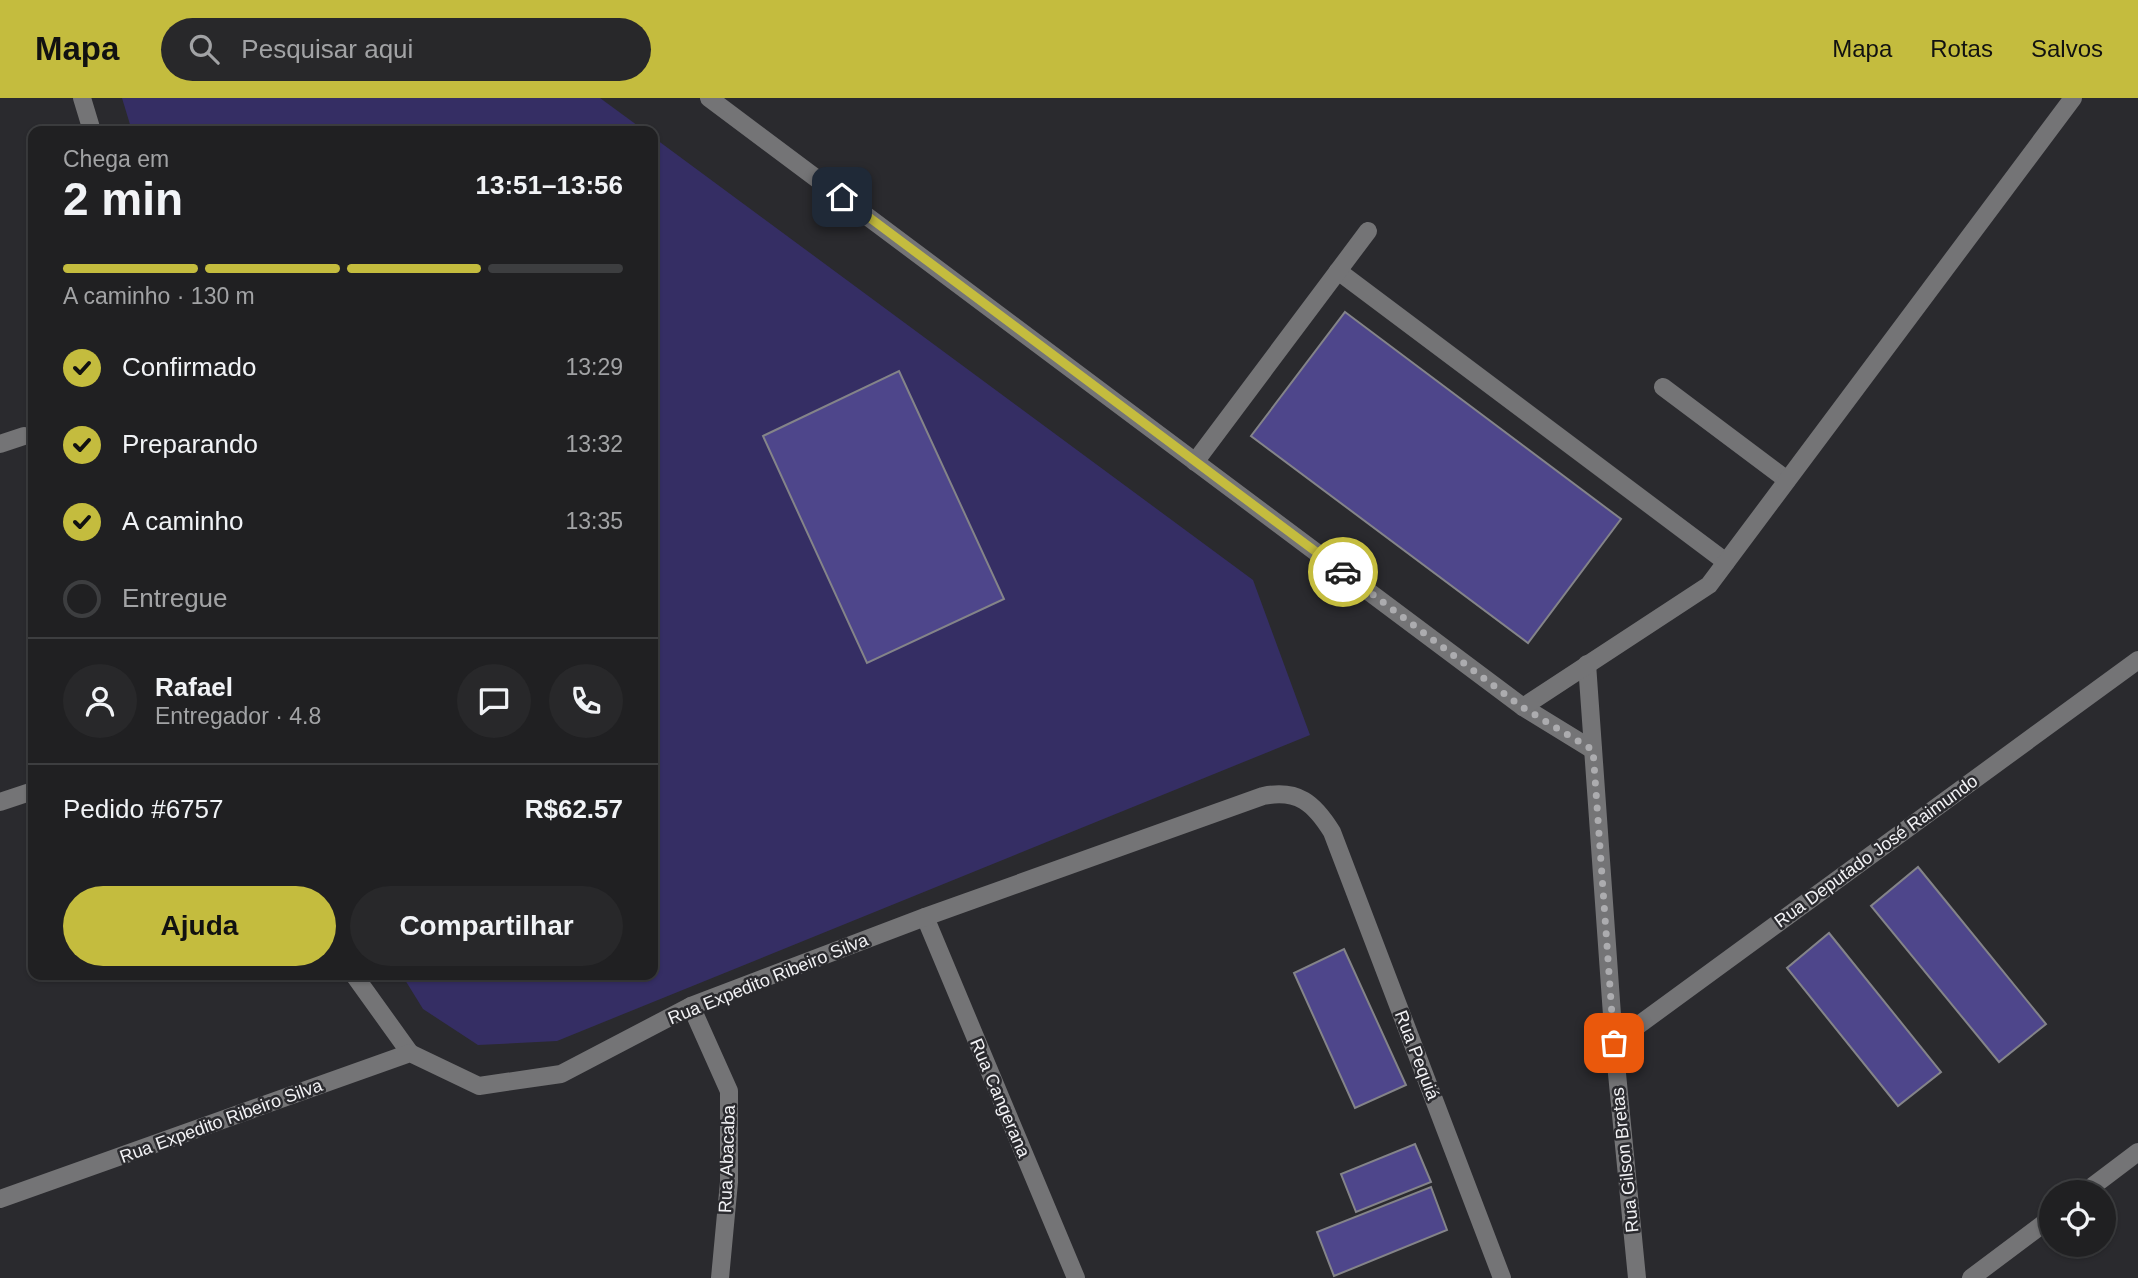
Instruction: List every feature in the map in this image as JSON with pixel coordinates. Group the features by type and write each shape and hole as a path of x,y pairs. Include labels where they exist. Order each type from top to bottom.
{"street":[{"path":"82,98 90,126"},
{"path":"709,98 1522,707 1593,750"},
{"path":"1522,707 1709,585 2073,98"},
{"path":"1195,462 1368,231"},
{"path":"1338,271 1726,562"},
{"path":"1662,387 1787,480"},
{"path":"0,444 24,436"},
{"name":"Rua Deputado José Raimundo","path":"1614,1043 2138,660"},
{"name":"Rua Gilson Bretas","path":"1587,664 1614,1043 1637,1278"},
{"path":"0,802 28,793"},
{"name":"Rua Expedito Ribeiro Silva","path":"0,1199 410,1053 478,1086 561,1074 691,1006 925,917 1263,796 1280,793 1300,798 1320,812 1332,832"},
{"name":"Rua Pequiá","path":"1332,832 1502,1278"},
{"name":"Rua Cangerana","path":"925,917 1076,1278"},
{"path":"358,980 410,1053"},
{"name":"Rua Abacaba","path":"691,1006 729,1091 729,1182 720,1278"},
{"path":"2101,1180 2138,1152"},
{"path":"1971,1278 2039,1227"}],"shaded area":[{"path":"122,98 600,98 638,126 130,126"},
{"path":"658,141 1253,580 1310,735 557,1041 478,1045 423,1009 405,980 658,980"}],"building":[{"path":"1345,312 1621,519 1528,643 1251,436"},
{"path":"899,371 1004,599 867,663 763,436"},
{"path":"1918,867 2046,1024 1999,1062 1871,906"},
{"path":"1829,933 1941,1072 1898,1106 1787,968"},
{"path":"1344,949 1406,1085 1355,1108 1294,973"},
{"path":"1415,1144 1431,1182 1356,1212 1341,1174"},
{"path":"1431,1187 1447,1230 1334,1276 1317,1232"}],"way so far":[{"path":"1343,572 1522,707 1593,750 1614,1043"}],"route":[{"path":"842,197 1343,572"}]}
